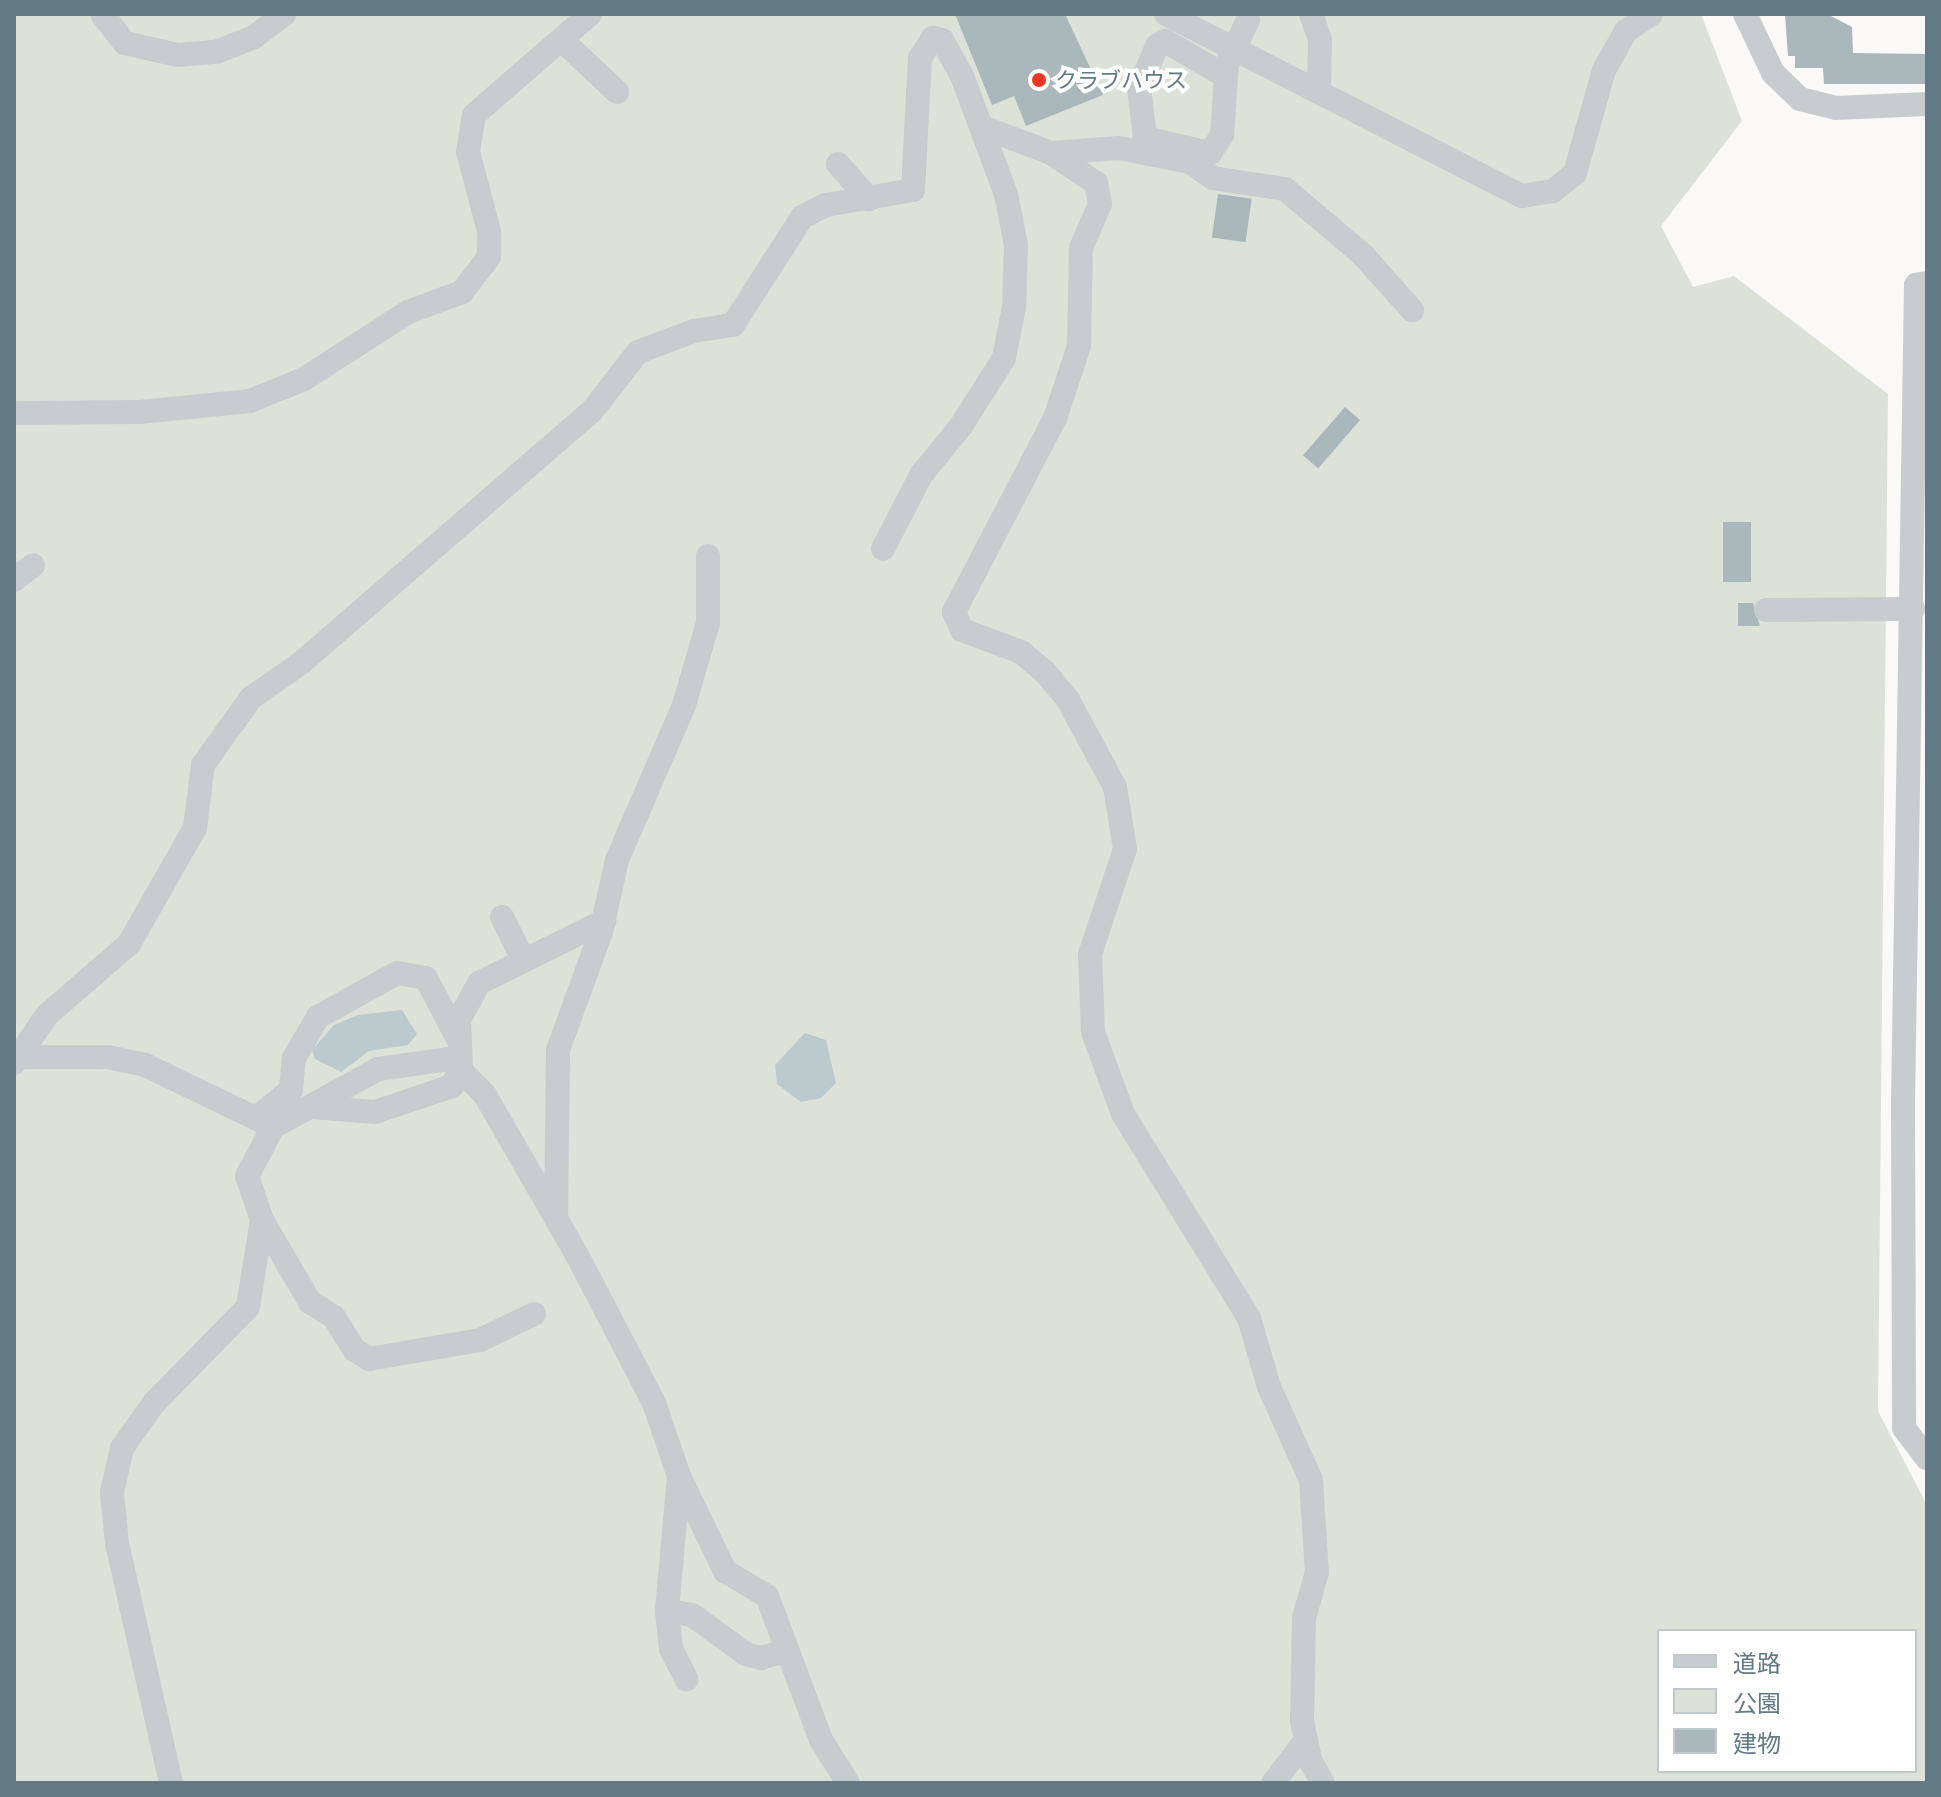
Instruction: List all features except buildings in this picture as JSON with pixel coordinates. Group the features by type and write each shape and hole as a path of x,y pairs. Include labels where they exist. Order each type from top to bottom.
{"street":[{"path":"102,14 125,43 178,55 229,47 284,14"},
{"path":"14,413 110,414 250,401 304,379 408,312 462,292 489,257 489,231 468,152 474,115 564,42 590,14"},
{"path":"1166,14 1319,89 1506,191 1537,195 1575,173 1604,70 1626,31 1651,14"},
{"path":"1311,14 1320,40 1319,89"},
{"path":"1745,14 1773,73 1800,99 1835,108 1927,104"},
{"path":"1224,69 1165,41 1157,46 1139,88 1145,138 1210,153 1222,135 1224,69 1249,17"},
{"path":"15,1059 47,1015 129,944 195,828 203,765 251,698 301,663 592,411 638,352 694,331 733,325 802,217 826,205 913,190 920,58 933,38 942,40 982,127 1015,231 1010,332 991,381 921,475 883,549"},
{"path":"564,42 617,92"},
{"path":"982,127 1051,153 1096,183"},
{"path":"1051,153 1119,148 1190,162 1213,178 1285,189 1363,255 1412,310"},
{"path":"1119,148 1095,170 1100,204 1081,248 1083,315 1069,385 954,612 962,630 1021,652 1044,671 1068,700 1115,787 1127,835 1117,888 1090,954 1093,1032 1123,1114 1249,1318 1269,1387 1311,1480 1318,1548 1304,1618 1306,1740 1323,1783"},
{"path":"838,164 869,199"},
{"path":"1927,283 1916,285 1917,1090 1904,1428 1927,1458"},
{"path":"556,1220 558,1050 604,921 617,860 684,705 708,623 708,556"},
{"path":"1766,610 1918,615"},
{"path":"502,917 522,957"},
{"path":"309,1106 375,1112 452,1086 461,1068 459,1020 479,983 522,957 604,921"},
{"path":"458,1039 426,978 397,973 318,1017 297,1049 291,1090 266,1122 247,1176 262,1220 310,1302 334,1317 355,1350 369,1359 480,1340 534,1314"},
{"path":"15,1059 108,1057 145,1065 266,1122 309,1106 378,1069 450,1059 461,1068 485,1095 654,1403 679,1476 725,1571 767,1596 821,1740 848,1783"},
{"path":"171,1783 117,1544 112,1492 122,1448 154,1403 248,1307 262,1220"},
{"path":"679,1476 667,1611 671,1649 686,1679"},
{"path":"667,1611 692,1615 746,1654 761,1658 787,1650"},
{"path":"1273,1783 1306,1740"}],"green space":[{"path":"14,14 1701,14 1742,121 1661,226 1693,287 1734,276 1888,394 1878,1411 1927,1505 1927,1783 14,1783"}],"shaded area":[{"path":"402,1010 417,1034 408,1045 369,1051 341,1072 315,1059 312,1050 334,1025 358,1015"},
{"path":"805,1033 826,1040 836,1083 821,1098 801,1102 777,1084 775,1065"}],"place":[{"name":"クラブハウス","path":"1039,80"}]}
